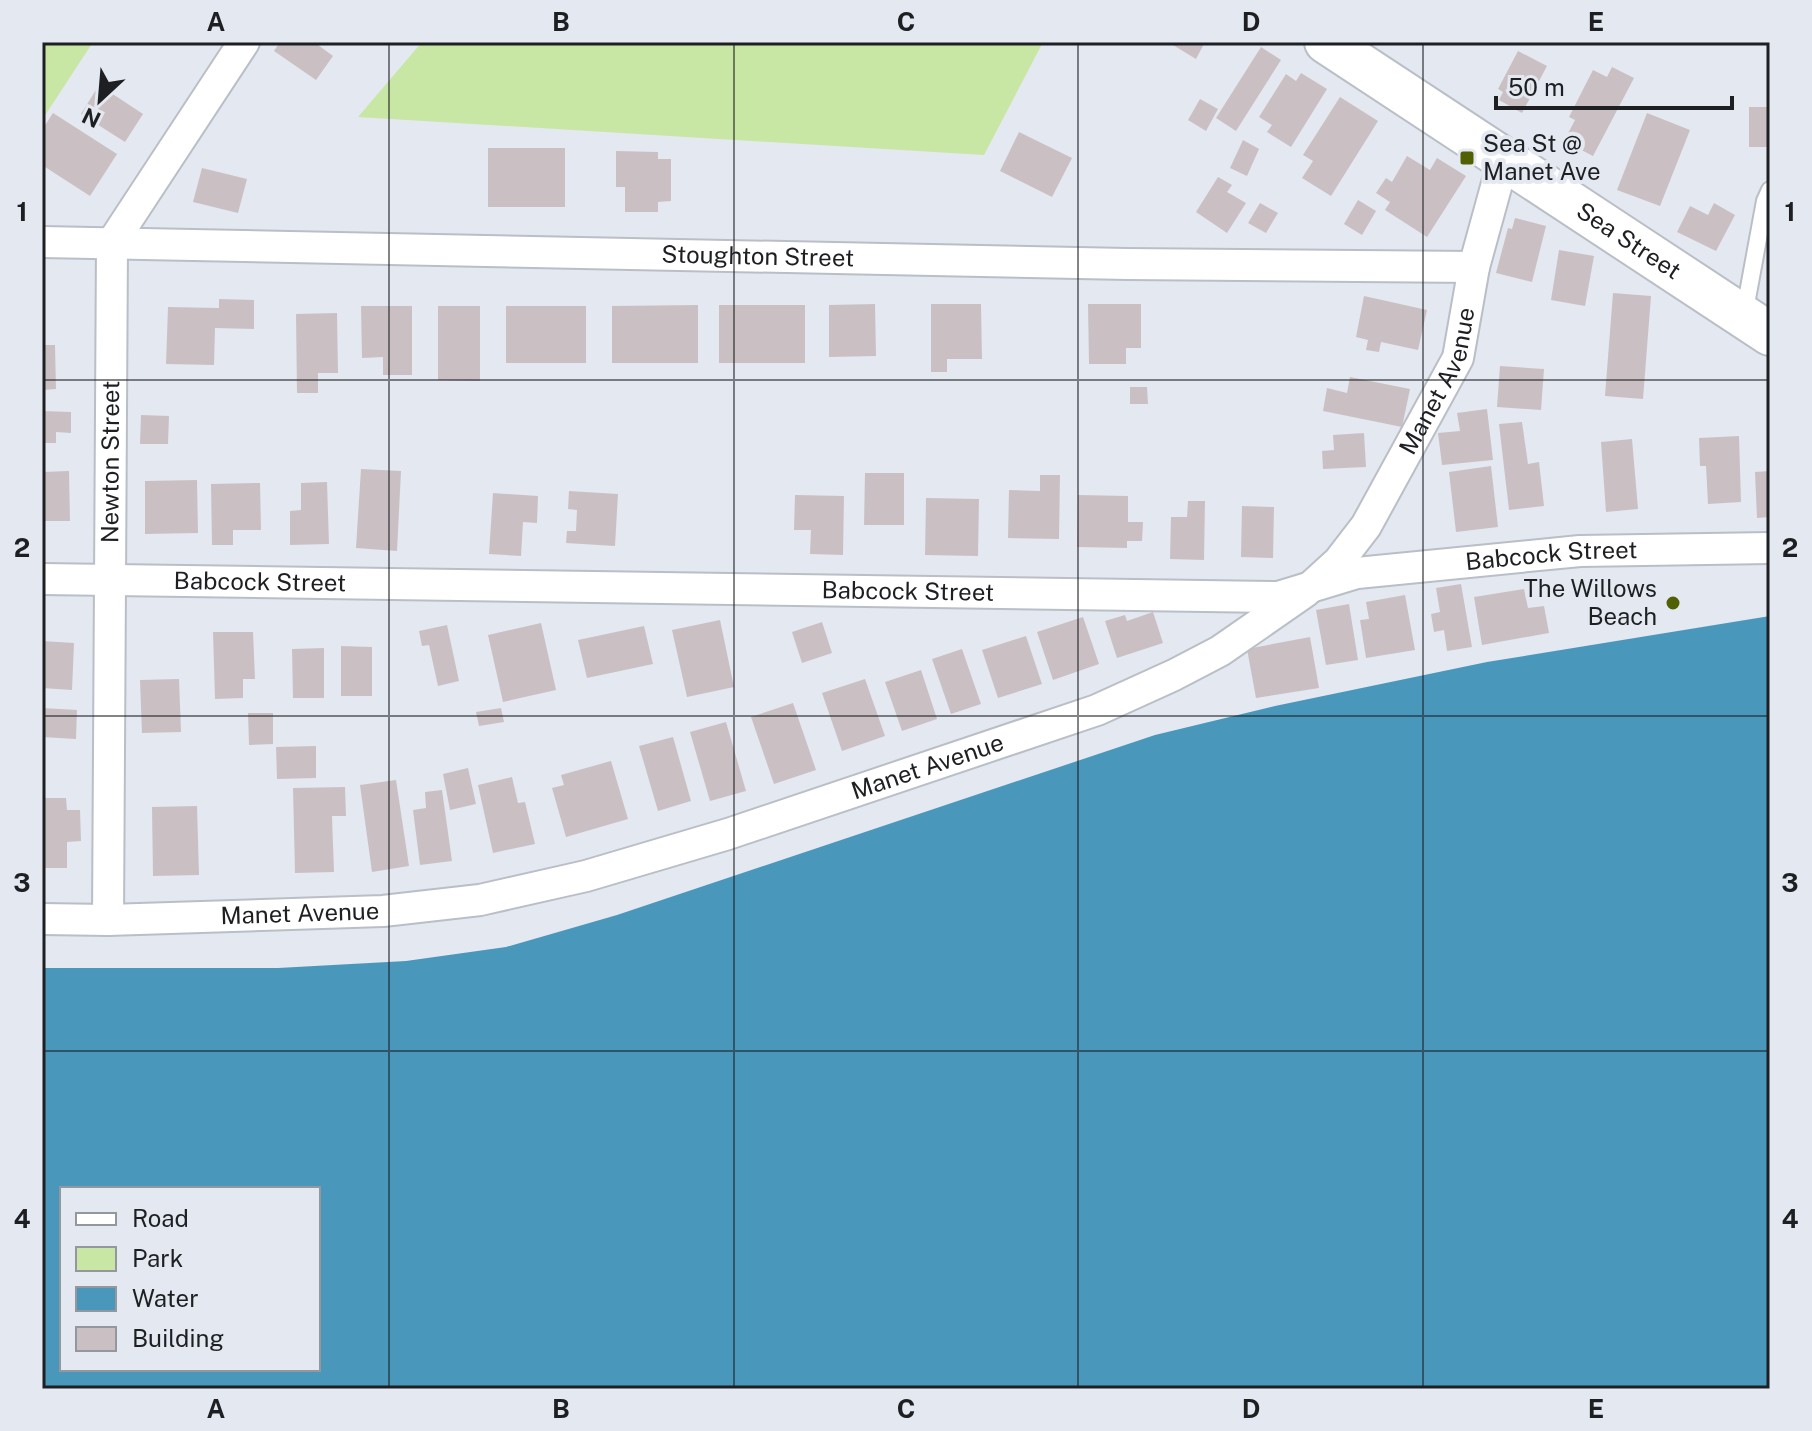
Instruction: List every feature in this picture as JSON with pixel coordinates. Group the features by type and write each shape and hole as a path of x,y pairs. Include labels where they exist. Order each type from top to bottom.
{"main road":[{"name":"Sea Street","path":"1326,42 1757,325"}],"street":[{"path":"112,243 244,42"},
{"name":"Manet Avenue","path":"42,919 108,920 383,911 480,900 586,876 728,834 1097,710 1220,651 1305,592 1339,561 1366,526 1458,358 1474,267 1504,158"},
{"name":"Stoughton Street","path":"42,242 1096,263 1474,267"},
{"name":"Newton Street","path":"108,920 112,243"},
{"name":"Babcock Street","path":"42,579 1278,597 1305,592 1357,573 1580,551 1770,548"}],"lane":[{"path":"1757,325 1765,201 1770,190"}],"green space":[{"path":"42,42 93,42 42,120"},
{"path":"422,42 1043,42 984,155 358,117"}],"water":[{"path":"1770,616 1770,1389 42,1389 42,968 278,968 406,961 506,947 617,915 1155,735 1275,706 1487,662"}],"building":[{"path":"280,42 314,42 333,56 316,80 274,51"},
{"path":"1168,42 1205,42 1196,59"},
{"path":"1261,47 1281,60 1236,131 1216,118"},
{"path":"1518,51 1547,66 1522,113 1499,100 1503,92 1498,89"},
{"path":"1612,67 1634,78 1593,156 1564,141 1575,120 1569,117 1593,70 1607,77"},
{"path":"1301,73 1327,89 1291,147 1267,132 1272,125 1259,117 1286,74 1296,81"},
{"path":"99,85 143,114 125,142 81,114"},
{"path":"1340,97 1378,121 1331,196 1302,178 1313,161 1303,155"},
{"path":"1200,99 1218,109 1206,131 1188,120"},
{"path":"1749,107 1770,107 1770,147 1749,147"},
{"path":"53,113 117,154 90,196 42,165 42,130"},
{"path":"1647,113 1690,130 1660,206 1617,190"},
{"path":"1019,132 1072,158 1052,197 1000,171"},
{"path":"1243,140 1259,149 1247,176 1230,168"},
{"path":"488,148 565,148 565,207 488,207"},
{"path":"616,151 658,152 658,159 671,159 671,201 658,202 658,212 625,212 625,187 616,187"},
{"path":"1407,156 1430,170 1437,158 1466,176 1427,237 1385,210 1390,202 1376,193 1386,178 1392,182"},
{"path":"202,168 247,179 238,213 193,202"},
{"path":"1218,177 1232,185 1227,192 1246,203 1227,233 1196,212"},
{"path":"1358,200 1376,211 1362,235 1344,224"},
{"path":"1260,203 1278,213 1266,233 1248,223"},
{"path":"1714,203 1735,215 1716,251 1677,232 1690,206 1708,215"},
{"path":"1515,218 1546,226 1532,282 1496,273 1508,228 1512,229"},
{"path":"1559,250 1594,256 1585,306 1551,300"},
{"path":"1613,293 1651,296 1643,399 1605,396"},
{"path":"1364,296 1427,310 1418,350 1381,342 1379,352 1366,350 1368,340 1356,337"},
{"path":"219,299 254,300 254,329 215,328 214,365 166,364 168,307 219,308"},
{"path":"875,304 876,356 829,357 829,305"},
{"path":"931,304 981,304 982,359 947,359 947,372 931,372"},
{"path":"1088,304 1141,304 1141,348 1126,348 1126,364 1089,364"},
{"path":"698,305 698,363 612,363 612,306"},
{"path":"719,305 805,305 805,363 719,363"},
{"path":"361,306 412,306 412,375 383,375 383,357 362,358"},
{"path":"438,306 480,306 480,381 438,380"},
{"path":"506,306 586,306 586,363 506,363"},
{"path":"337,313 338,373 318,373 318,393 297,393 296,314"},
{"path":"42,345 55,345 56,389 42,390"},
{"path":"1500,366 1544,369 1541,410 1497,407"},
{"path":"1350,377 1410,389 1402,427 1323,411 1327,388 1347,393"},
{"path":"1130,387 1147,387 1148,404 1130,404"},
{"path":"1487,409 1493,460 1442,465 1438,433 1460,431 1457,413"},
{"path":"42,411 71,412 71,433 56,432 56,443 42,443"},
{"path":"141,415 169,416 168,444 140,444"},
{"path":"1522,422 1528,464 1539,462 1544,506 1509,510 1499,424"},
{"path":"1364,433 1366,467 1323,469 1322,451 1334,450 1333,435"},
{"path":"1739,436 1741,502 1708,504 1706,466 1700,466 1699,438"},
{"path":"1632,439 1638,509 1606,512 1601,442"},
{"path":"1491,466 1498,527 1456,532 1449,472"},
{"path":"361,469 401,471 397,551 356,548"},
{"path":"69,471 70,521 42,521 42,472"},
{"path":"1770,471 1770,517 1757,518 1755,472"},
{"path":"865,473 904,473 904,525 864,525"},
{"path":"1040,475 1060,475 1059,539 1008,538 1009,490 1040,491"},
{"path":"197,480 198,533 145,534 145,481"},
{"path":"327,482 329,544 290,545 290,511 301,510 301,483"},
{"path":"260,483 261,530 233,530 233,545 212,545 211,484"},
{"path":"569,491 618,494 615,546 566,543 567,531 576,531 577,510 568,509"},
{"path":"493,493 538,496 537,523 523,522 521,556 489,554"},
{"path":"795,495 844,496 843,555 810,554 811,530 794,530"},
{"path":"1078,495 1128,496 1128,522 1143,522 1142,541 1127,541 1127,548 1077,547"},
{"path":"926,498 979,499 978,556 925,555"},
{"path":"1188,501 1205,501 1204,560 1170,559 1171,517 1187,517"},
{"path":"1242,506 1274,507 1273,558 1241,557"},
{"path":"1461,584 1472,647 1447,651 1444,630 1434,632 1431,614 1440,612 1436,588"},
{"path":"1524,589 1528,608 1544,606 1549,633 1482,645 1474,597"},
{"path":"1405,595 1415,650 1366,658 1360,620 1369,619 1366,602"},
{"path":"1349,604 1358,660 1326,665 1316,610"},
{"path":"1153,612 1163,643 1117,658 1105,621 1125,615 1127,621"},
{"path":"1083,617 1099,664 1053,680 1037,632"},
{"path":"720,620 734,687 687,697 672,630"},
{"path":"822,622 832,653 802,663 792,632"},
{"path":"541,623 556,690 503,702 488,635"},
{"path":"447,625 459,681 438,686 429,645 422,646 419,631"},
{"path":"644,626 653,664 587,678 578,640"},
{"path":"213,632 253,632 255,679 243,679 243,698 215,699"},
{"path":"1026,636 1042,684 998,698 982,650"},
{"path":"1310,637 1319,688 1256,698 1247,649"},
{"path":"42,641 74,643 72,690 42,688"},
{"path":"341,646 372,647 372,696 341,696"},
{"path":"324,648 324,698 293,698 292,649"},
{"path":"962,649 981,704 951,714 932,659"},
{"path":"921,670 937,719 902,731 885,682"},
{"path":"179,679 181,732 142,733 140,680"},
{"path":"865,679 885,736 842,751 822,693"},
{"path":"793,703 816,770 774,784 751,717"},
{"path":"42,708 77,710 76,739 42,737"},
{"path":"501,708 504,722 479,726 476,712"},
{"path":"248,713 273,713 273,744 249,745"},
{"path":"726,722 746,791 710,801 690,732"},
{"path":"673,737 691,801 658,811 639,746"},
{"path":"316,746 316,778 277,779 276,747"},
{"path":"611,761 628,819 566,837 552,788 564,785 561,775"},
{"path":"468,768 476,804 450,810 443,774"},
{"path":"512,777 518,803 525,802 535,844 493,853 478,785"},
{"path":"396,780 409,866 372,872 360,785"},
{"path":"345,787 346,816 332,816 334,872 295,873 293,788"},
{"path":"442,790 452,861 420,865 413,810 426,808 425,792"},
{"path":"42,798 66,798 67,810 80,810 81,841 67,842 67,868 42,868"},
{"path":"197,806 199,875 153,876 152,807"}],"place":[{"name":"Sea St @ Manet Ave","path":"1467,158"},
{"name":"The Willows Beach","path":"1673,603"}]}
